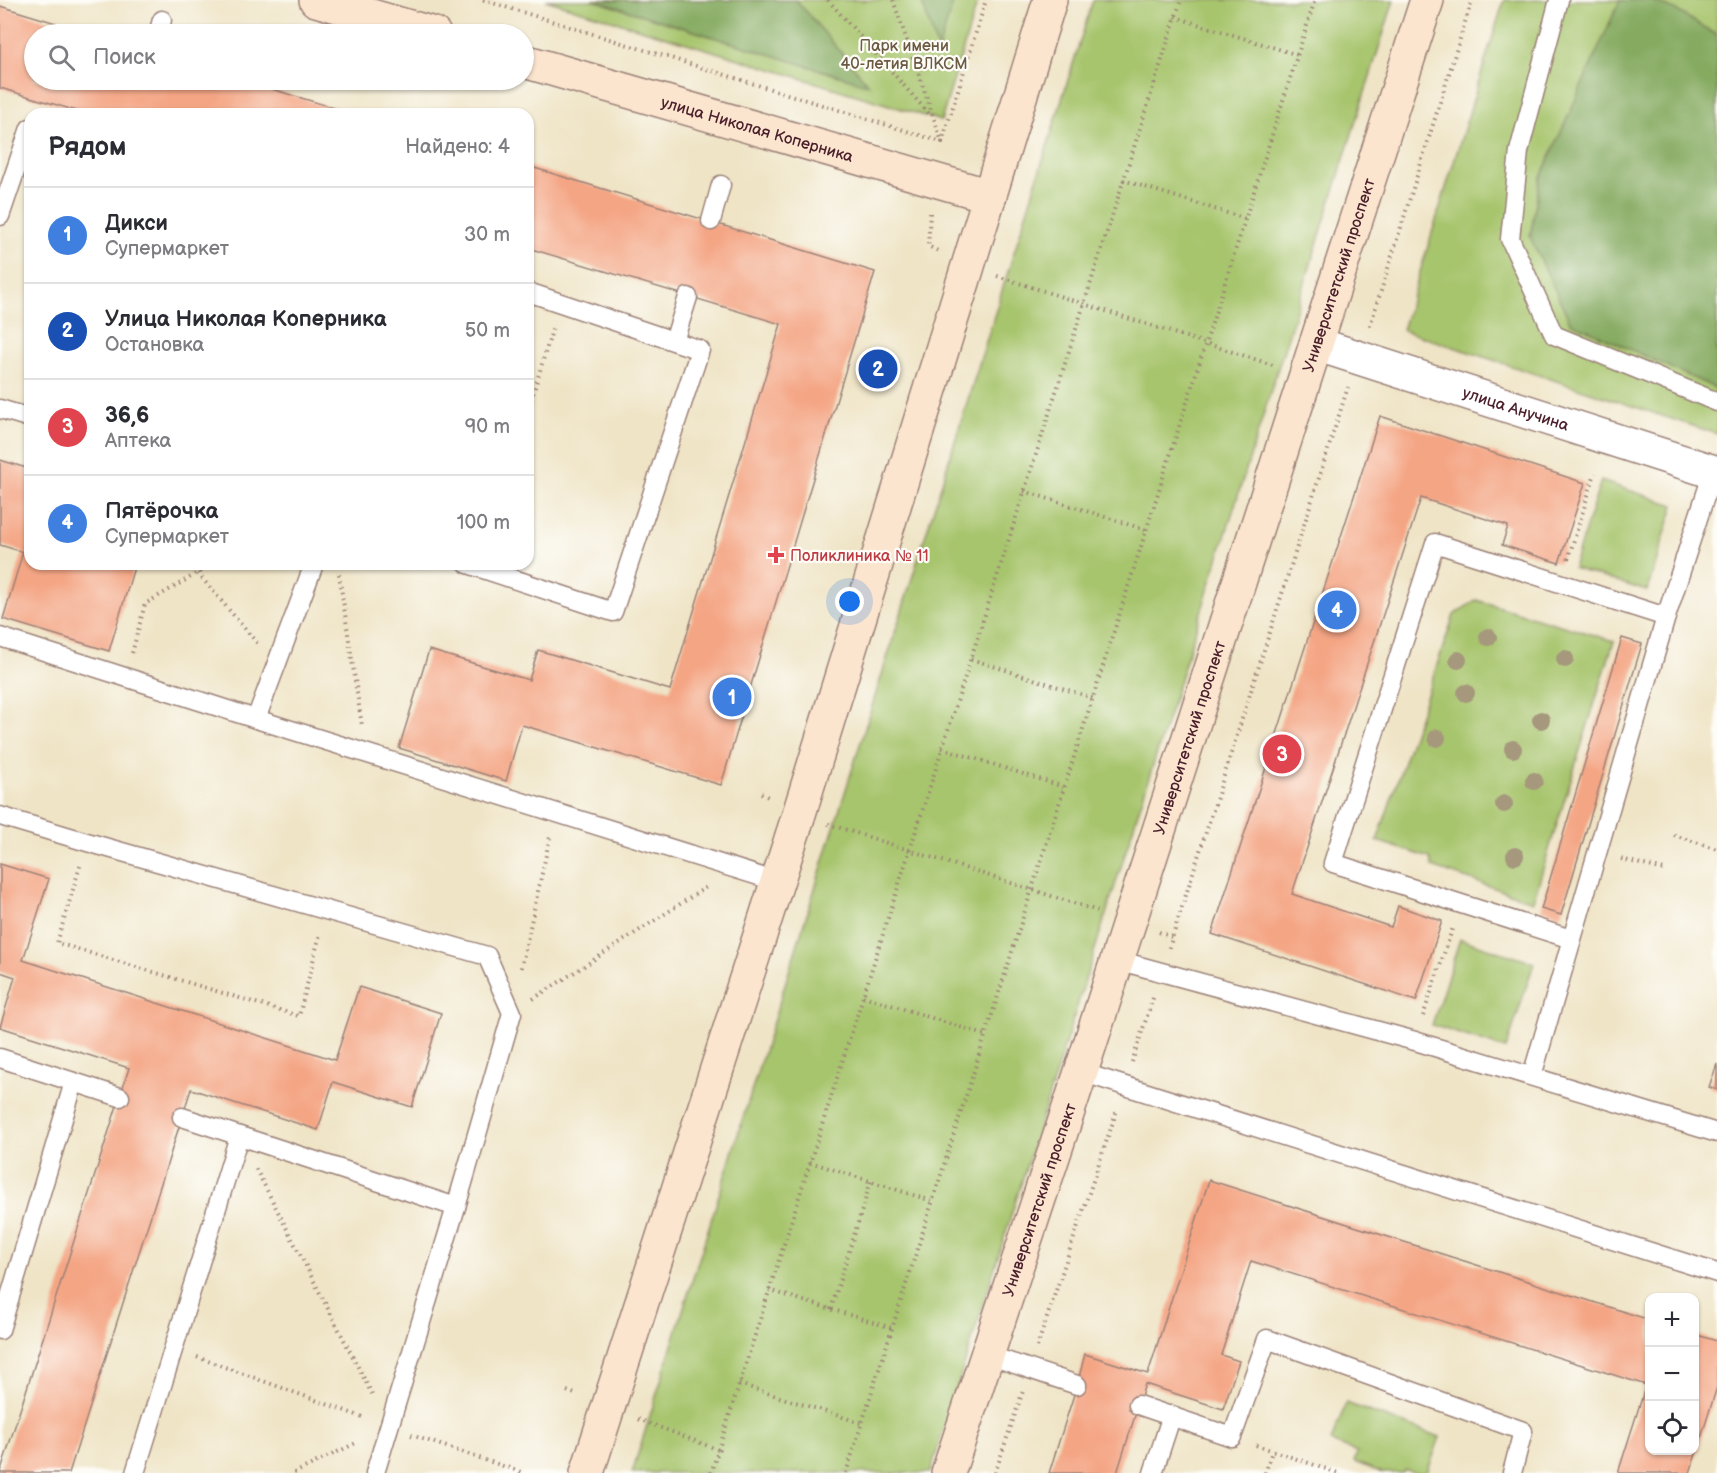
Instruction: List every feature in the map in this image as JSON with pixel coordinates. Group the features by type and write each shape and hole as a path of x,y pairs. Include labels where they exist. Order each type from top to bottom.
{"main road":[{"path":"316,0 399,24"},
{"path":"586,1473 778,882 1050,0"},
{"name":"Университетский проспект","path":"948,1473 1081,1072 1427,0"},
{"name":"улица Николая Коперника","path":"534,64 990,196"}],"street":[{"name":"улица Анучина","path":"1316,345 1715,472"}],"lane":[{"path":"1559,0 1519,151 1509,239 1554,335 1717,402"},
{"path":"0,216 24,146"},
{"path":"711,221 722,185"},
{"path":"486,570 613,612 700,350 534,294"},
{"path":"674,341 688,297"},
{"path":"0,409 24,416"},
{"path":"1533,1076 1666,617 1715,472"},
{"path":"1571,939 1333,863 1435,543 1666,617"},
{"path":"256,719 312,570"},
{"path":"0,637 778,882"},
{"path":"0,816 487,956 512,1013 375,1473"},
{"path":"1117,960 1415,1041 1717,1133"},
{"path":"0,1058 120,1097"},
{"path":"1081,1072 1717,1273"},
{"path":"0,1330 74,1082"},
{"path":"182,1117 456,1206"},
{"path":"135,1473 239,1136"},
{"path":"1138,1405 1232,1437 1267,1339 1523,1431 1512,1473"},
{"path":"988,1355 1077,1385"},
{"path":"1153,1473 1172,1415"}],"path":[{"path":"483,0 942,142 986,0"},
{"path":"828,0 933,119"},
{"path":"711,1473 1181,0"},
{"path":"846,1473 1315,0"},
{"path":"995,1473 1162,972 1346,391 1360,358 1472,0"},
{"path":"1175,17 1298,55"},
{"path":"1124,180 1246,219"},
{"path":"968,267 1307,376"},
{"path":"534,391 560,303"},
{"path":"1560,583 1595,472"},
{"path":"1024,491 1147,530"},
{"path":"195,570 277,665"},
{"path":"125,677 145,604 203,570"},
{"path":"339,570 366,753"},
{"path":"970,659 1093,698"},
{"path":"942,748 1064,787"},
{"path":"512,1013 555,812"},
{"path":"799,814 1128,921"},
{"path":"1674,835 1717,849"},
{"path":"87,842 57,944 299,1016 327,910"},
{"path":"1597,853 1664,870"},
{"path":"512,1013 736,868"},
{"path":"1415,1041 1460,903"},
{"path":"863,996 986,1035"},
{"path":"239,1136 389,1427"},
{"path":"810,1162 933,1201"},
{"path":"831,1309 871,1181"},
{"path":"769,1290 892,1328"},
{"path":"174,1349 524,1473"},
{"path":"739,1384 861,1423"},
{"path":"651,1424 718,1450"},
{"path":"294,1473 389,1427"},
{"path":"1232,1437 1338,1473"},
{"path":"1265,1473 1272,1451"}],"green space":[{"name":"Парк имени 40-летия ВЛКСМ","path":"546,0 978,0 941,121"},
{"path":"593,0 796,0 869,85"},
{"path":"921,0 954,0 938,51"},
{"path":"1093,0 1394,0 930,1473 632,1473"},
{"path":"1504,0 1717,0 1717,434 1402,330"},
{"path":"1620,0 1651,0 1677,11 1717,35 1717,389 1570,322 1530,237 1540,179"},
{"path":"1601,481 1674,505 1647,591 1573,568"},
{"path":"1476,600 1614,641 1533,901 1432,867 1430,858 1377,841 1454,615"},
{"path":"1460,939 1534,963 1506,1049 1432,1025"},
{"path":"1346,1403 1440,1437 1427,1473 1405,1470 1403,1473 1383,1473 1354,1462 1357,1452 1331,1442"}],"building":[{"path":"0,6 59,24 24,24 24,90 275,90 334,108 67,108 0,88"},
{"path":"534,168 875,272 721,785 522,725 506,781 399,748 429,650 529,680 538,650 670,690 781,324 534,250"},
{"path":"1380,416 1585,483 1559,563 1502,545 1508,526 1421,498 1292,894 1391,927 1398,906 1442,921 1416,1001 1212,934"},
{"path":"0,460 24,467 24,570 133,570 109,651 3,619 23,552 0,545"},
{"path":"1622,638 1642,644 1561,915 1541,909"},
{"path":"0,864 49,879 23,960 335,1060 359,987 441,1013 412,1107 333,1082 318,1130 191,1089 69,1473 0,1473 129,1068 0,1027 15,977 0,972"},
{"path":"1717,1064 1717,1090 1709,1087"},
{"path":"1209,1180 1645,1318 1645,1385 1251,1261 1221,1355 1239,1361 1223,1409 1145,1384 1117,1473 1049,1473 1085,1354 1148,1374"},
{"path":"1699,1336 1717,1341 1717,1387 1699,1444"},
{"path":"1645,1388 1645,1455 1696,1455 1690,1473 1618,1473"}],"place":[{"name":"Улица Николая Коперника","path":"878,369"},
{"name":"Поликлиника № 11","path":"776,555"},
{"name":"Пятёрочка","path":"1337,610"},
{"name":"Дикси","path":"732,697"},
{"name":"36,6","path":"1282,754"}]}
